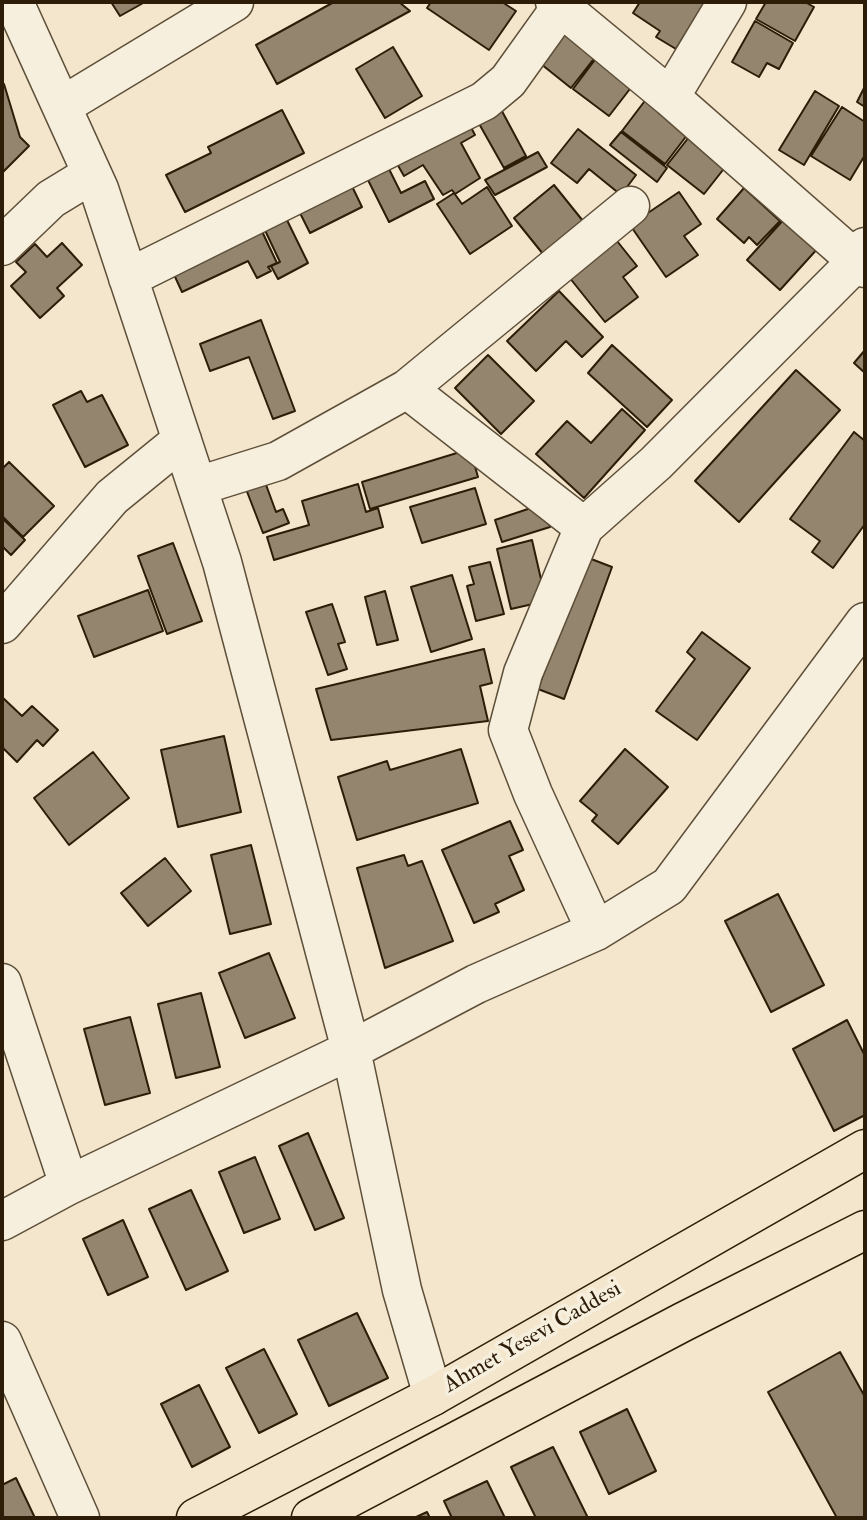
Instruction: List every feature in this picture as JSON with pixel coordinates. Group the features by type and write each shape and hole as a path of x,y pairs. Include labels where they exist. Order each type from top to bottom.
{"main road":[{"name":"Ahmet Yesevi Caddesi","path":"196,1518 433,1396 865,1149"},
{"path":"311,1518 683,1322 865,1230"}],"street":[{"path":"14,2 92,174 222,562 351,1051 401,1290 433,1396"},
{"path":"62,106 234,2"},
{"path":"670,97 727,2"},
{"path":"128,278 484,102 508,81 558,4 862,258 656,463 584,527 523,673 508,730 533,794 596,931"},
{"path":"2,246 51,199 92,174"},
{"path":"198,486 278,461 407,389 629,205"},
{"path":"407,389 584,527"},
{"path":"2,624 111,497 182,440"},
{"path":"2,1221 69,1185 351,1051 476,984 596,931 669,886 864,629"},
{"path":"2,983 69,1185"},
{"path":"2,1341 80,1518"}],"building":[{"path":"111,2 145,2 120,16"},
{"path":"334,2 399,2 410,11 277,84 256,45"},
{"path":"431,2 502,2 516,11 489,50 427,8"},
{"path":"640,2 705,2 676,49 656,37 660,31 633,13"},
{"path":"766,2 805,2 814,7 795,41 756,19"},
{"path":"755,21 793,43 779,69 767,63 759,77 732,62"},
{"path":"560,29 596,56 571,88 536,60"},
{"path":"393,47 422,96 385,118 356,69"},
{"path":"597,57 633,85 609,116 573,89"},
{"path":"4,84 20,137 29,146 2,173 2,86"},
{"path":"865,86 865,107 857,102"},
{"path":"815,91 839,106 804,165 779,150"},
{"path":"647,98 691,130 665,164 622,131"},
{"path":"496,100 526,156 504,168 473,113"},
{"path":"842,107 865,122 865,155 850,180 811,156"},
{"path":"282,110 304,153 185,212 166,175 211,153 208,147"},
{"path":"465,116 475,135 461,143 480,178 455,194 452,190 443,195 423,165 404,176 392,155"},
{"path":"578,129 636,175 621,195 589,169 577,183 551,163"},
{"path":"621,132 667,168 657,182 610,145"},
{"path":"693,132 730,161 704,194 667,165"},
{"path":"538,152 547,167 495,195 485,180"},
{"path":"385,161 401,193 425,181 434,199 389,222 364,172"},
{"path":"349,180 362,207 310,233 297,207"},
{"path":"554,185 583,221 543,254 514,218"},
{"path":"487,187 512,226 470,254 437,204 454,193 462,204"},
{"path":"744,188 780,221 757,245 749,237 744,243 717,219"},
{"path":"679,192 701,224 684,236 698,255 666,277 630,225"},
{"path":"284,214 308,263 278,279 271,266 280,262 262,224"},
{"path":"786,217 819,247 780,290 747,260"},
{"path":"259,225 277,263 268,267 271,271 257,278 248,261 182,292 171,268"},
{"path":"617,241 637,266 623,277 638,297 605,322 569,277"},
{"path":"62,243 82,265 57,288 64,296 40,318 11,286 26,272 16,262 35,244 47,257"},
{"path":"559,291 603,337 582,357 566,341 536,371 507,341"},
{"path":"261,320 295,411 273,419 249,357 210,371 200,344"},
{"path":"612,345 672,400 647,427 588,373"},
{"path":"865,350 865,373 854,363"},
{"path":"488,355 534,401 501,434 455,388"},
{"path":"796,370 840,410 739,522 695,481"},
{"path":"81,391 87,402 102,395 128,445 85,467 53,405"},
{"path":"622,409 645,430 584,498 536,454 567,421 591,443"},
{"path":"854,432 865,441 865,524 833,568 812,552 820,541 790,519"},
{"path":"470,449 478,477 370,509 362,482"},
{"path":"9,462 54,506 23,537 2,516 2,469"},
{"path":"265,482 276,512 283,509 289,523 263,533 246,489"},
{"path":"358,484 366,512 378,508 383,527 274,560 267,537 309,525 302,501"},
{"path":"475,488 486,524 422,543 410,507"},
{"path":"543,504 550,527 502,542 495,520"},
{"path":"2,518 25,540 11,555 2,546"},
{"path":"532,540 546,601 511,609 497,549"},
{"path":"173,543 202,621 167,634 138,556"},
{"path":"586,557 612,567 564,699 538,689"},
{"path":"490,562 504,614 476,621 467,586 474,584 469,567"},
{"path":"452,575 472,639 431,652 411,587"},
{"path":"148,590 163,631 94,657 78,616"},
{"path":"385,591 398,640 377,645 365,597"},
{"path":"332,604 345,642 338,644 347,669 328,675 306,612"},
{"path":"702,632 750,668 697,740 656,711 695,659 687,652"},
{"path":"484,649 492,683 480,686 488,721 331,740 316,689"},
{"path":"2,697 22,716 32,706 58,730 43,746 37,740 17,762 2,747"},
{"path":"224,736 241,812 178,827 161,750"},
{"path":"461,749 478,803 357,840 338,777 387,761 390,770"},
{"path":"625,749 668,787 618,844 592,821 597,815 580,801"},
{"path":"93,752 129,798 69,845 34,798"},
{"path":"510,821 523,850 509,856 524,890 495,904 499,912 474,923 442,850"},
{"path":"251,845 271,924 230,934 211,855"},
{"path":"404,855 408,866 422,861 453,941 385,968 357,868"},
{"path":"165,858 191,891 148,926 121,893"},
{"path":"778,894 824,985 771,1012 725,921"},
{"path":"269,953 295,1018 245,1038 219,973"},
{"path":"201,993 220,1067 176,1078 158,1004"},
{"path":"130,1017 150,1093 105,1105 84,1029"},
{"path":"847,1020 865,1056 865,1115 834,1131 793,1049"},
{"path":"308,1133 344,1218 315,1230 279,1146"},
{"path":"255,1157 280,1219 244,1233 219,1172"},
{"path":"191,1190 228,1271 186,1290 149,1209"},
{"path":"123,1220 148,1277 108,1295 83,1239"},
{"path":"357,1313 388,1378 329,1406 298,1340"},
{"path":"264,1349 297,1414 259,1433 226,1368"},
{"path":"840,1352 865,1397 865,1518 837,1518 768,1392"},
{"path":"199,1385 230,1447 192,1467 161,1404"},
{"path":"627,1409 656,1471 609,1494 580,1432"},
{"path":"553,1447 588,1518 536,1518 511,1467"},
{"path":"16,1478 35,1518 2,1518 2,1485"},
{"path":"487,1481 505,1518 452,1518 444,1501"},
{"path":"427,1512 430,1518 414,1518"}]}
